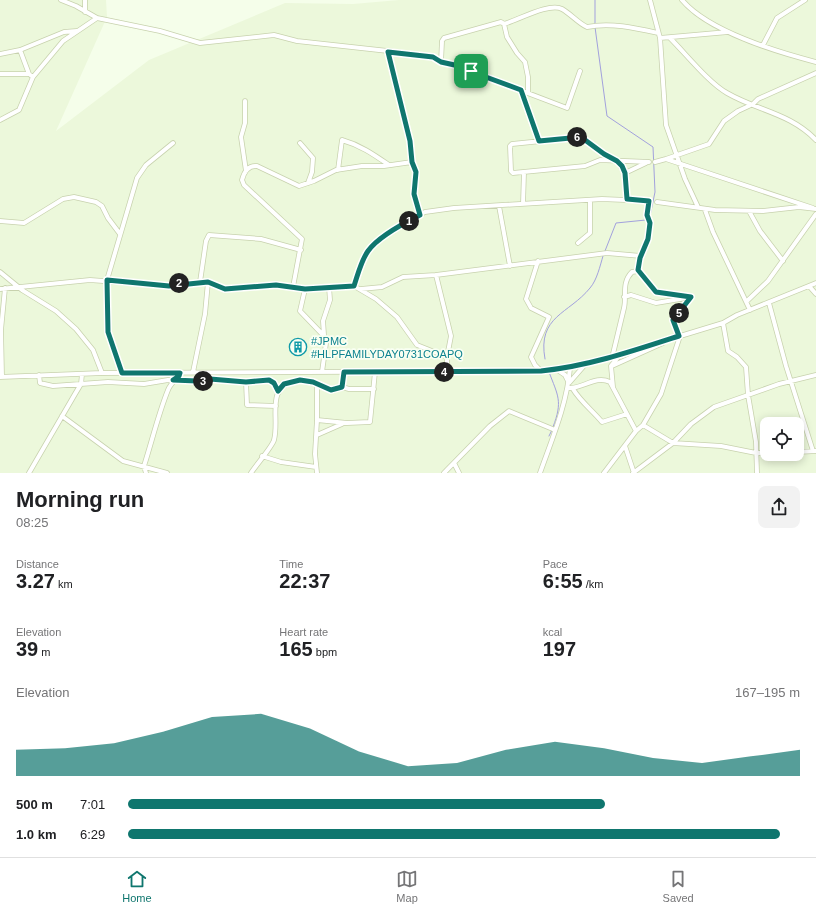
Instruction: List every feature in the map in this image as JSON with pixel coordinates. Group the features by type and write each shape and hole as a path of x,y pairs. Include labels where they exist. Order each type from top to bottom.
{"street":[{"path":"61,0 97,18 160,31 200,43 274,35 296,41 433,57 441,62 468,68 475,73 569,107 580,71"},
{"path":"84,0 85,12"},
{"path":"650,0 660,38 667,130 685,179 698,207"},
{"path":"682,0 696,12 728,32 793,56 816,62"},
{"path":"763,45 777,18 805,0"},
{"path":"441,62 442,41 444,38 501,22 504,24 555,7 564,10 588,27 595,25 630,27 658,32"},
{"path":"0,120 19,110 33,77 62,41 97,18"},
{"path":"504,24 510,42 525,62 528,77 528,92"},
{"path":"0,54 20,50 64,32 77,31"},
{"path":"660,38 728,32"},
{"path":"670,38 722,90 800,125 816,140"},
{"path":"20,50 29,74 33,77"},
{"path":"388,52 410,141 412,162 416,172 414,194 420,215"},
{"path":"655,162 677,156 709,144 724,121 738,111 753,104 758,99 816,73"},
{"path":"0,74 29,74"},
{"path":"521,90 539,141"},
{"path":"245,101 245,123 241,138 246,171"},
{"path":"625,173 649,162 616,160 600,160 585,166 512,172 510,146 512,144 581,137 616,160 625,173 627,199"},
{"path":"338,170 342,140 358,145 377,156 390,166"},
{"path":"122,373 108,332 107,280 137,178 146,165 173,143"},
{"path":"300,143 313,158 312,172 308,183"},
{"path":"666,159 680,165 814,208"},
{"path":"292,287 301,250 302,239 244,185 242,180 246,171 251,166 257,166 295,186 308,183 338,170 362,166 390,166 412,162"},
{"path":"523,204 524,172"},
{"path":"0,221 24,224 63,199 74,197 96,202 102,206 108,218 120,234"},
{"path":"354,286 362,263 369,249 381,239 420,215 454,208 590,200 627,199 649,201 647,215 650,223 648,239 641,256 638,270 629,275 624,287 624,307 615,339 612,358"},
{"path":"578,243 590,234 590,200"},
{"path":"658,202 698,207 705,210 749,211 814,208"},
{"path":"499,206 510,266"},
{"path":"705,210 713,232 750,310"},
{"path":"749,211 760,231 784,261"},
{"path":"747,301 768,281 784,261 816,214"},
{"path":"200,282 206,241 209,235 261,239 301,250"},
{"path":"359,289 373,289 382,287 396,279 403,277 436,275 538,261 607,253 641,256"},
{"path":"538,261 526,299 531,308 549,317 531,353 532,360 541,371"},
{"path":"638,270 656,292 691,297"},
{"path":"0,272 17,286 56,311 76,329 93,350 102,373"},
{"path":"436,275 451,336 447,357 447,372"},
{"path":"0,289 17,286 90,280 107,280 169,286 208,282 225,289 276,285 305,289 354,286 376,299 397,317 417,345 447,357"},
{"path":"193,372 205,314 208,282"},
{"path":"6,288 1,330 1,377 102,373 541,371 570,368 619,356 723,323 750,310 816,283"},
{"path":"809,286 816,294"},
{"path":"322,372 326,343 324,336 324,321 330,300 329,287"},
{"path":"305,289 300,311 324,336"},
{"path":"624,297 631,295 656,303 691,297"},
{"path":"679,336 673,320 691,297"},
{"path":"769,303 791,380 815,451 804,452"},
{"path":"723,323 728,352 745,364 748,395 756,442 757,473"},
{"path":"604,473 636,431 643,425 662,394 680,336 612,366"},
{"path":"613,387 612,366 619,356"},
{"path":"569,383 574,374 586,365"},
{"path":"540,473 568,388 570,368"},
{"path":"556,369 565,375 569,383"},
{"path":"342,387 344,372"},
{"path":"317,420 344,423 370,422 376,372"},
{"path":"146,473 144,466 165,397 173,380 179,376 180,373"},
{"path":"29,473 80,385 82,374"},
{"path":"38,375 39,381 44,385 80,385 108,382 144,384 173,380 197,381 210,379 246,382 272,381 278,391"},
{"path":"625,446 634,473 673,443 691,424 714,407 791,380 816,375"},
{"path":"568,388 573,389 598,379 610,382 636,431"},
{"path":"251,473 274,440 278,391 284,384 300,380 331,390 342,387 348,389 374,389"},
{"path":"246,382 247,405 276,406"},
{"path":"316,384 317,473"},
{"path":"573,389 578,397 602,422 627,414"},
{"path":"444,473 490,426 508,410 555,430"},
{"path":"62,416 123,461 136,466 144,466 167,473"},
{"path":"316,435 344,423"},
{"path":"643,425 673,443 721,446 760,453"},
{"path":"262,456 281,462 316,467"},
{"path":"454,463 459,473"}],"shaded area":[{"path":"0,0 106,0 107,17 56,131 149,60 285,3 353,4 399,0 816,0 816,473 0,473"}],"waterway":[{"path":"595,0 595,24"},
{"path":"595,27 607,116 653,147 655,192 650,216"},
{"path":"605,251 616,223 646,220"},
{"path":"545,359 544,345 546,333 550,324 582,297 590,288 596,277 603,256"},
{"path":"549,372 557,393 559,404 553,427"},
{"path":"549,436 552,430"}],"place":[{"name":"#JPMC #HLPFAMILYDAY0731COAPQ","path":"298,347"}],"route":[{"path":"388,52 433,57 441,62 468,68 471,71 521,90 539,141 581,137 586,139 604,154 617,161 622,166 625,173 627,199 649,201 647,215 650,220 648,239 641,254 638,270 656,292 691,297 673,320 679,336 607,360 570,368 541,371 344,372 344,382 342,387 335,390 327,389 313,382 300,380 284,384 278,391 274,383 269,380 259,382 231,382 210,379 201,381 173,380 177,379 180,373 122,373 108,332 106,292 107,280 169,286 180,283 208,282 225,289 269,287 276,285 305,289 343,285 354,286 359,268 369,249 404,223 420,215 419,207 414,194 416,172 412,162 410,141 388,52"}]}
